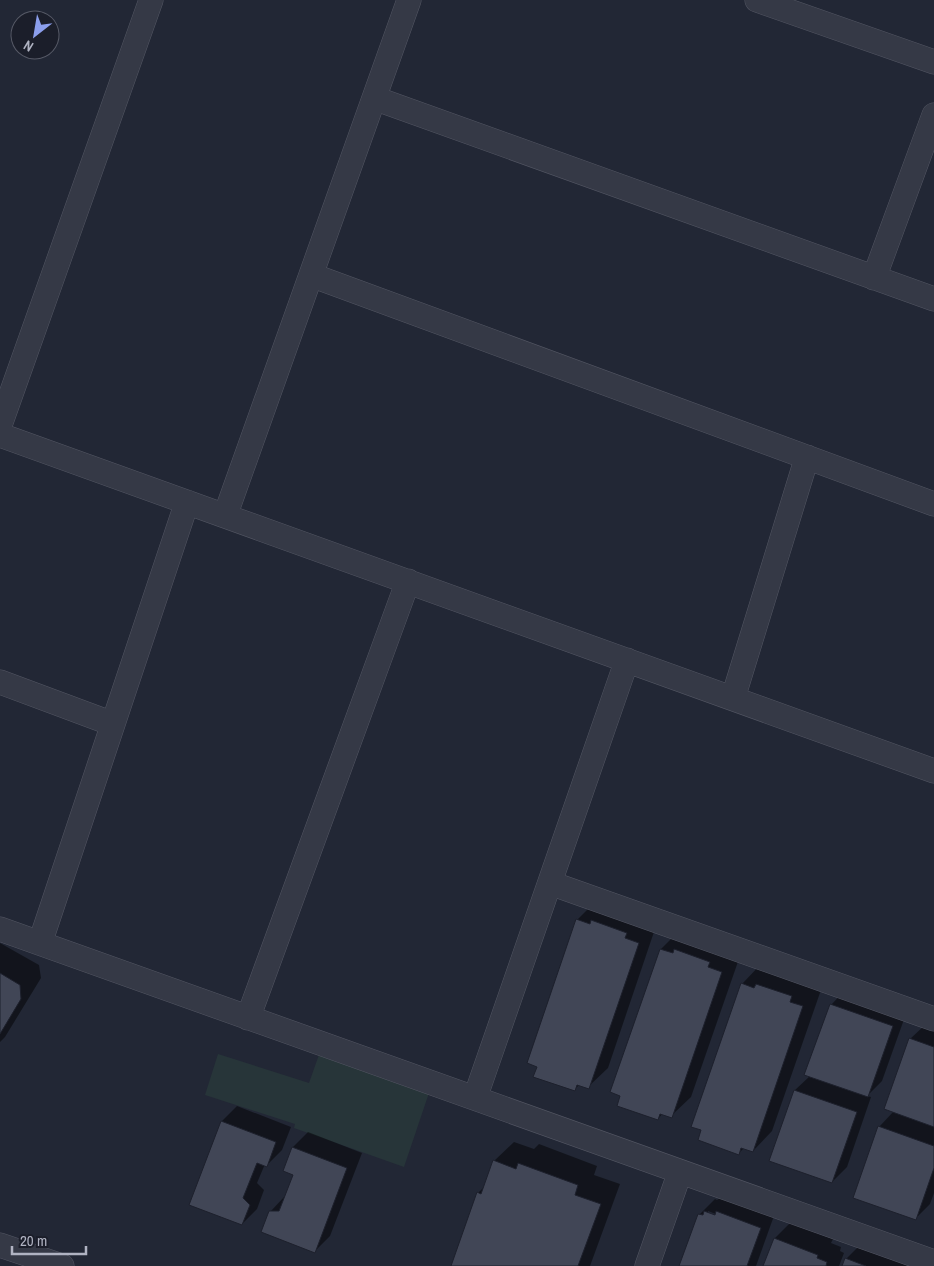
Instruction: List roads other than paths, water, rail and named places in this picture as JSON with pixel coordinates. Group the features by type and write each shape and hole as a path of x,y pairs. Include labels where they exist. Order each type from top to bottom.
{"street":[{"path":"0,425 151,0"},
{"path":"225,516 409,0"},
{"path":"757,0 934,62"},
{"path":"374,98 934,299"},
{"path":"874,278 934,115"},
{"path":"311,275 934,504"},
{"path":"0,435 934,771"},
{"path":"733,698 807,457"},
{"path":"40,943 187,502"},
{"path":"248,1018 408,582"},
{"path":"474,1098 627,660"},
{"path":"0,682 113,724"},
{"path":"550,882 934,1019"},
{"path":"0,929 934,1262"},
{"path":"647,1266 680,1172"},
{"path":"0,1245 62,1266"}]}
